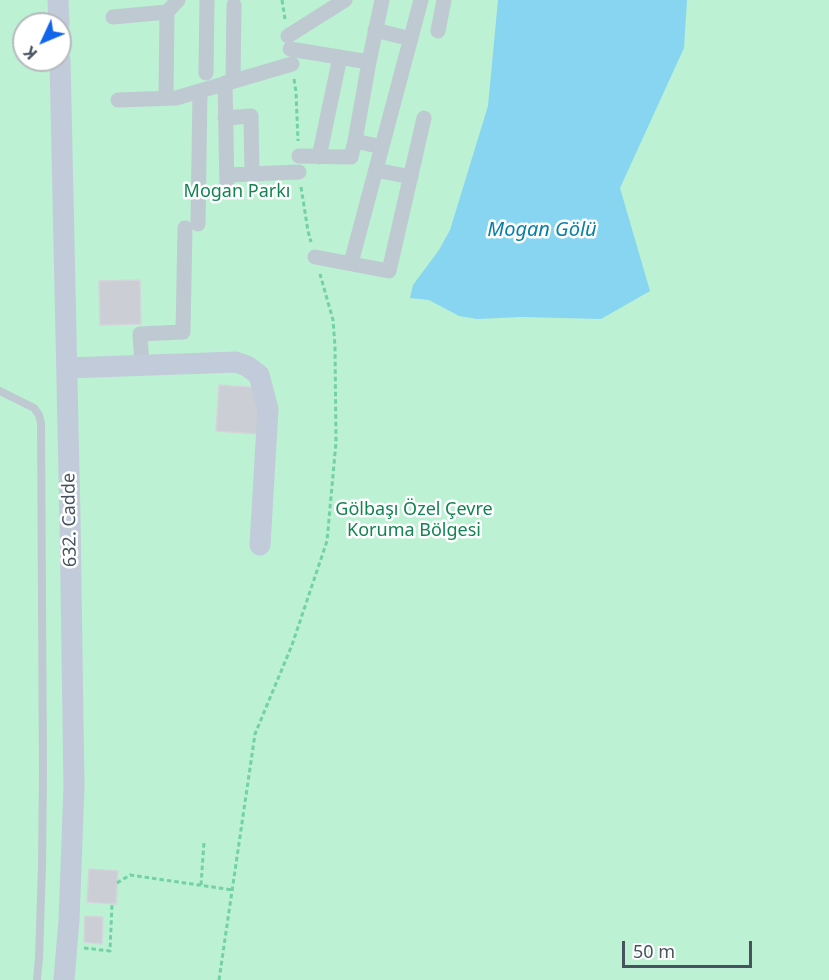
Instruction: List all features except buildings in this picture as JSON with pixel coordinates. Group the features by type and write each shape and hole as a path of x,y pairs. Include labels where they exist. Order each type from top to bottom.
{"street":[{"path":"166,98 167,12 178,0"},
{"path":"206,73 207,0"},
{"path":"118,100 176,98 229,82 290,50 345,0"},
{"path":"234,5 225,118 227,182 319,157 351,157 382,0"},
{"path":"351,263 421,0"},
{"path":"438,31 444,0"},
{"path":"113,17 167,12"},
{"path":"375,30 411,39"},
{"path":"290,50 369,62"},
{"path":"319,157 340,57"},
{"name":"632. Cadde","path":"60,72 74,788 64,980"},
{"path":"142,366 140,334 183,332 200,91"},
{"path":"225,118 251,116 252,174"},
{"path":"315,257 389,271 424,118"},
{"path":"355,141 382,147"},
{"path":"376,170 411,177"},
{"path":"67,369 236,362 260,375 268,409 260,545"}],"lane":[{"path":"0,391 34,408 39,414 41,423 43,796 37,980"}],"path":[{"path":"219,980 255,734 292,645 327,541 336,442 333,320 308,231 299,164 296,92 282,0"},
{"path":"201,885 204,842"},
{"path":"117,883 130,874 233,890"},
{"path":"67,946 110,951 112,904"}],"green space":[{"name":"Gölbaşı Özel Çevre Koruma Bölgesi","path":"0,0 829,0 829,980 0,980"}],"water":[{"name":"Mogan Gölü","path":"498,0 687,0 684,48 620,188 650,291 601,319 522,317 477,319 459,316 429,300 410,298 413,285 439,250 450,230 488,106"}],"park label":[{"name":"Mogan Parkı","path":"237,192"}]}
